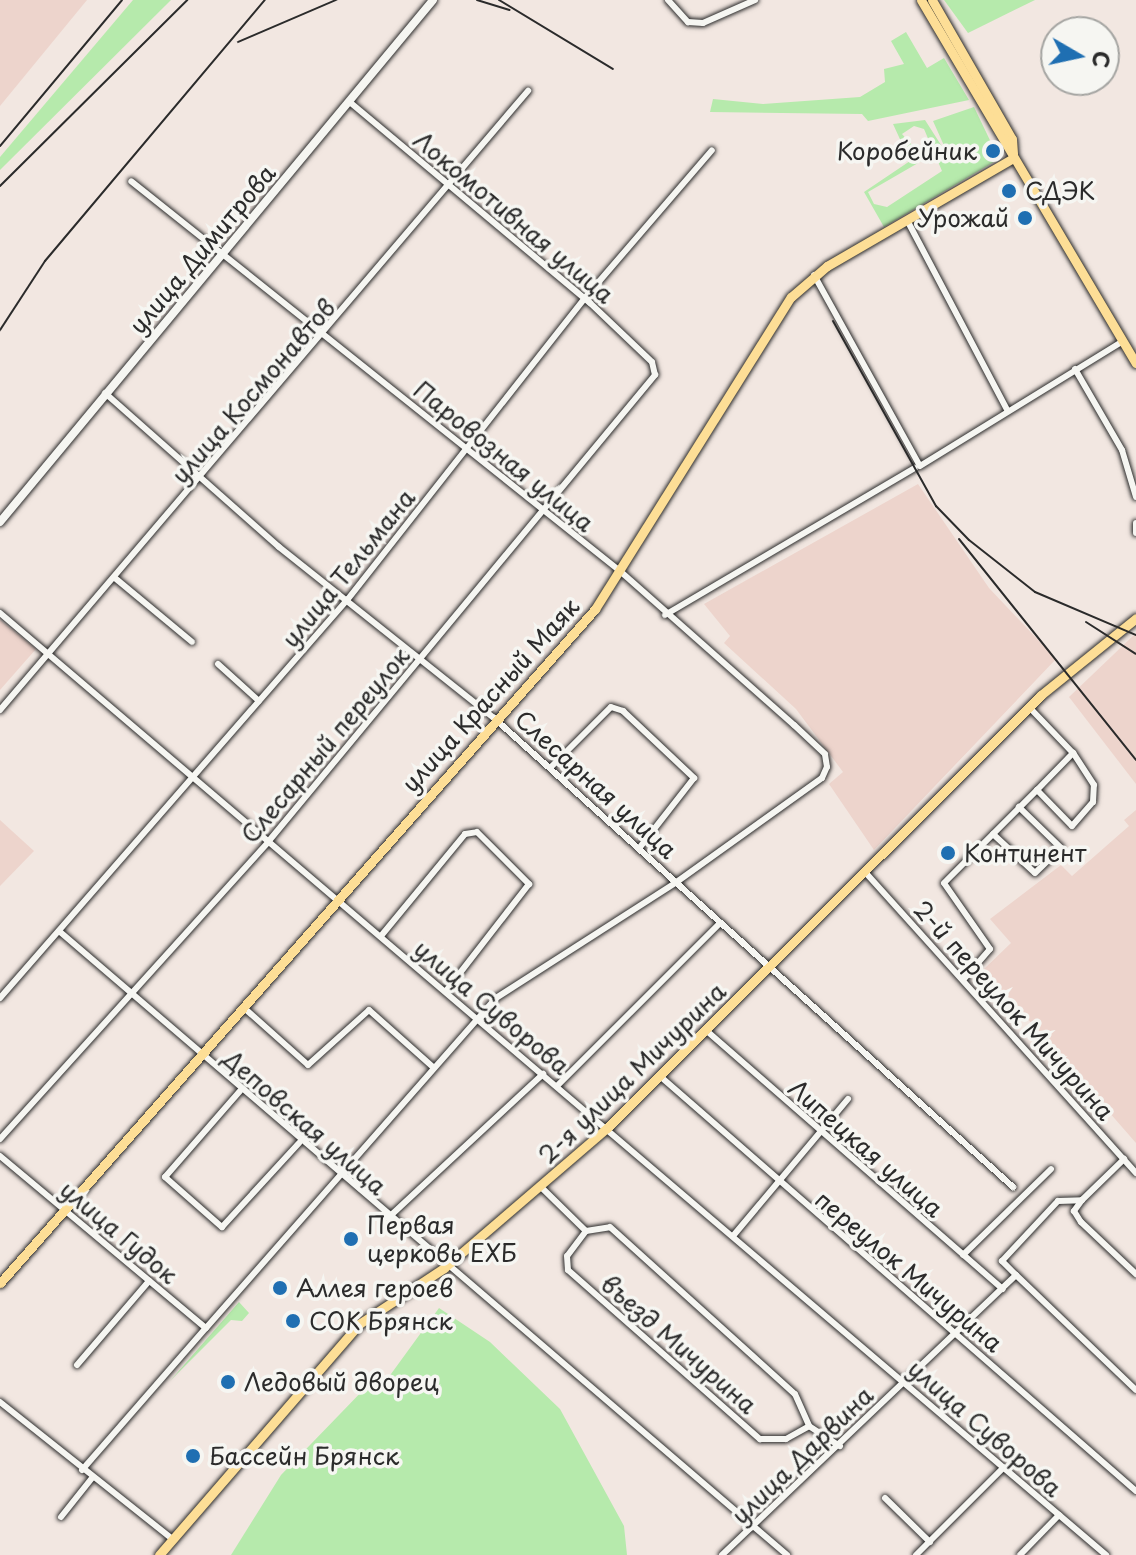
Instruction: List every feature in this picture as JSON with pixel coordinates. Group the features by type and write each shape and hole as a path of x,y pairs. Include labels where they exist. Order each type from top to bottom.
{"main road":[{"path":"921,0 1136,363"},
{"path":"932,0 1012,139 1013,158"},
{"name":"улица Красный Маяк","path":"0,1283 198,1053 494,718 595,609 791,297 814,275 1013,158"},
{"name":"2-я улица Мичурина","path":"159,1555 359,1324 444,1268 607,1128 708,1032 1029,707 1136,618"}],"street":[{"name":"улица Димитрова","path":"0,522 433,0"},
{"path":"668,0 688,22 720,18 755,0"},
{"name":"улица Космонавтов","path":"0,710 326,334 528,91"},
{"name":"Локомотивная улица","path":"350,102 584,299 652,362"},
{"name":"улица Тельмана","path":"0,998 348,599 584,299 712,150"},
{"name":"Паровозная улица","path":"131,181 326,334 465,451 620,571 665,615 825,754 822,778 678,881"},
{"path":"907,220 1007,410"},
{"path":"814,275 918,467"},
{"path":"665,615 918,467 1123,341"},
{"name":"Слесарный переулок","path":"0,1139 127,994 268,842 421,660 655,375 652,362"},
{"path":"1075,369 1122,450 1136,497"},
{"name":"Слесарная улица","path":"105,393 494,718 678,881 767,970 1013,1187"},
{"path":"115,578 192,642"},
{"name":"улица Суворова","path":"0,613 1106,1555"},
{"path":"218,664 259,701"},
{"path":"550,768 611,707 623,711 694,778 640,847"},
{"path":"1029,707 1073,753 1094,785 1088,810 1072,826 1037,790"},
{"path":"963,980 990,949 944,883 1073,753"},
{"path":"993,834 1035,873 1061,848 1019,807"},
{"path":"381,936 465,834 477,832 529,884 446,991"},
{"name":"2-й переулок Мичурина","path":"865,872 1136,1173"},
{"path":"82,1470 206,1328 217,1322 476,1017 678,881"},
{"path":"557,1086 720,923"},
{"name":"Деповская улица","path":"59,931 127,994 444,1268 787,1555"},
{"path":"242,1006 308,1065 369,1010 433,1067"},
{"name":"Липецкая улица","path":"708,1032 818,1134 1003,1289"},
{"path":"388,1218 543,1074"},
{"name":"переулок Мичурина","path":"661,1077 776,1182 1136,1491"},
{"path":"240,1091 165,1177 222,1227 299,1143"},
{"path":"733,1236 848,1099"},
{"name":"улица Гудок","path":"0,1156 206,1328"},
{"path":"1124,1159 1074,1211 1081,1222 1136,1274"},
{"path":"963,1255 1051,1169"},
{"path":"541,1187 586,1231"},
{"path":"988,1275 1058,1201 1082,1200"},
{"name":"въезд Мичурина","path":"610,1227 795,1394 809,1426 774,1442 748,1428 568,1270 567,1256 586,1231 610,1227"},
{"path":"1002,1261 1136,1390"},
{"name":"улица Дарвина","path":"722,1555 840,1446 1016,1275"},
{"path":"77,1365 149,1281"},
{"path":"0,1402 172,1539"},
{"path":"809,1426 840,1446"},
{"path":"916,1555 1004,1467"},
{"path":"61,1517 92,1478"},
{"path":"885,1498 930,1542"},
{"path":"1020,1555 1059,1515"}],"shaded area":[{"path":"0,0 87,0 0,106"},
{"path":"918,484 989,588 1056,659 874,850 829,784 843,772 796,709 724,643 730,636 704,604"},
{"path":"0,620 36,649 0,690"},
{"path":"1136,633 1136,784 1069,697"},
{"path":"1136,810 1136,1143 984,969 1011,943 990,919 1061,865 1072,876 1129,826 1124,820"},
{"path":"0,820 34,851 0,886"}],"green space":[{"path":"133,0 171,0 0,170 0,157"},
{"path":"944,0 1035,0 968,33"},
{"path":"906,32 927,68 944,58 969,100 868,121 862,114 710,112 713,99 763,104 860,97 885,82 884,69 904,64 891,41"},
{"path":"974,107 999,159 884,227 864,192 910,161 893,124 925,120 950,159 933,121","holes":["914,126 924,129 942,171 887,207 874,204 868,192 925,159 902,134"]},
{"path":"239,1302 249,1313 242,1321 231,1320 170,1381"},
{"path":"439,1308 490,1342 560,1409 624,1526 627,1555 231,1555 281,1475 369,1384 383,1385"}],"railway":[{"path":"0,146 122,0"},
{"path":"0,186 187,0"},
{"path":"0,330 45,261 265,0"},
{"path":"238,42 336,0"},
{"path":"477,0 509,10"},
{"path":"499,0 613,69"},
{"path":"833,321 936,506 969,540 1035,592 1136,635"},
{"path":"959,539 1136,760"},
{"path":"1086,622 1136,654"}],"place":[{"name":"Коробейник","path":"993,151"},
{"name":"СДЭК","path":"1009,191"},
{"name":"Урожай","path":"1025,218"},
{"name":"Континент","path":"948,853"},
{"name":"Первая церковь ЕХБ","path":"351,1239"},
{"name":"Аллея героев","path":"280,1288"},
{"name":"СОК Брянск","path":"293,1321"},
{"name":"Ледовый дворец","path":"228,1382"},
{"name":"Бассейн Брянск","path":"193,1456"}]}
